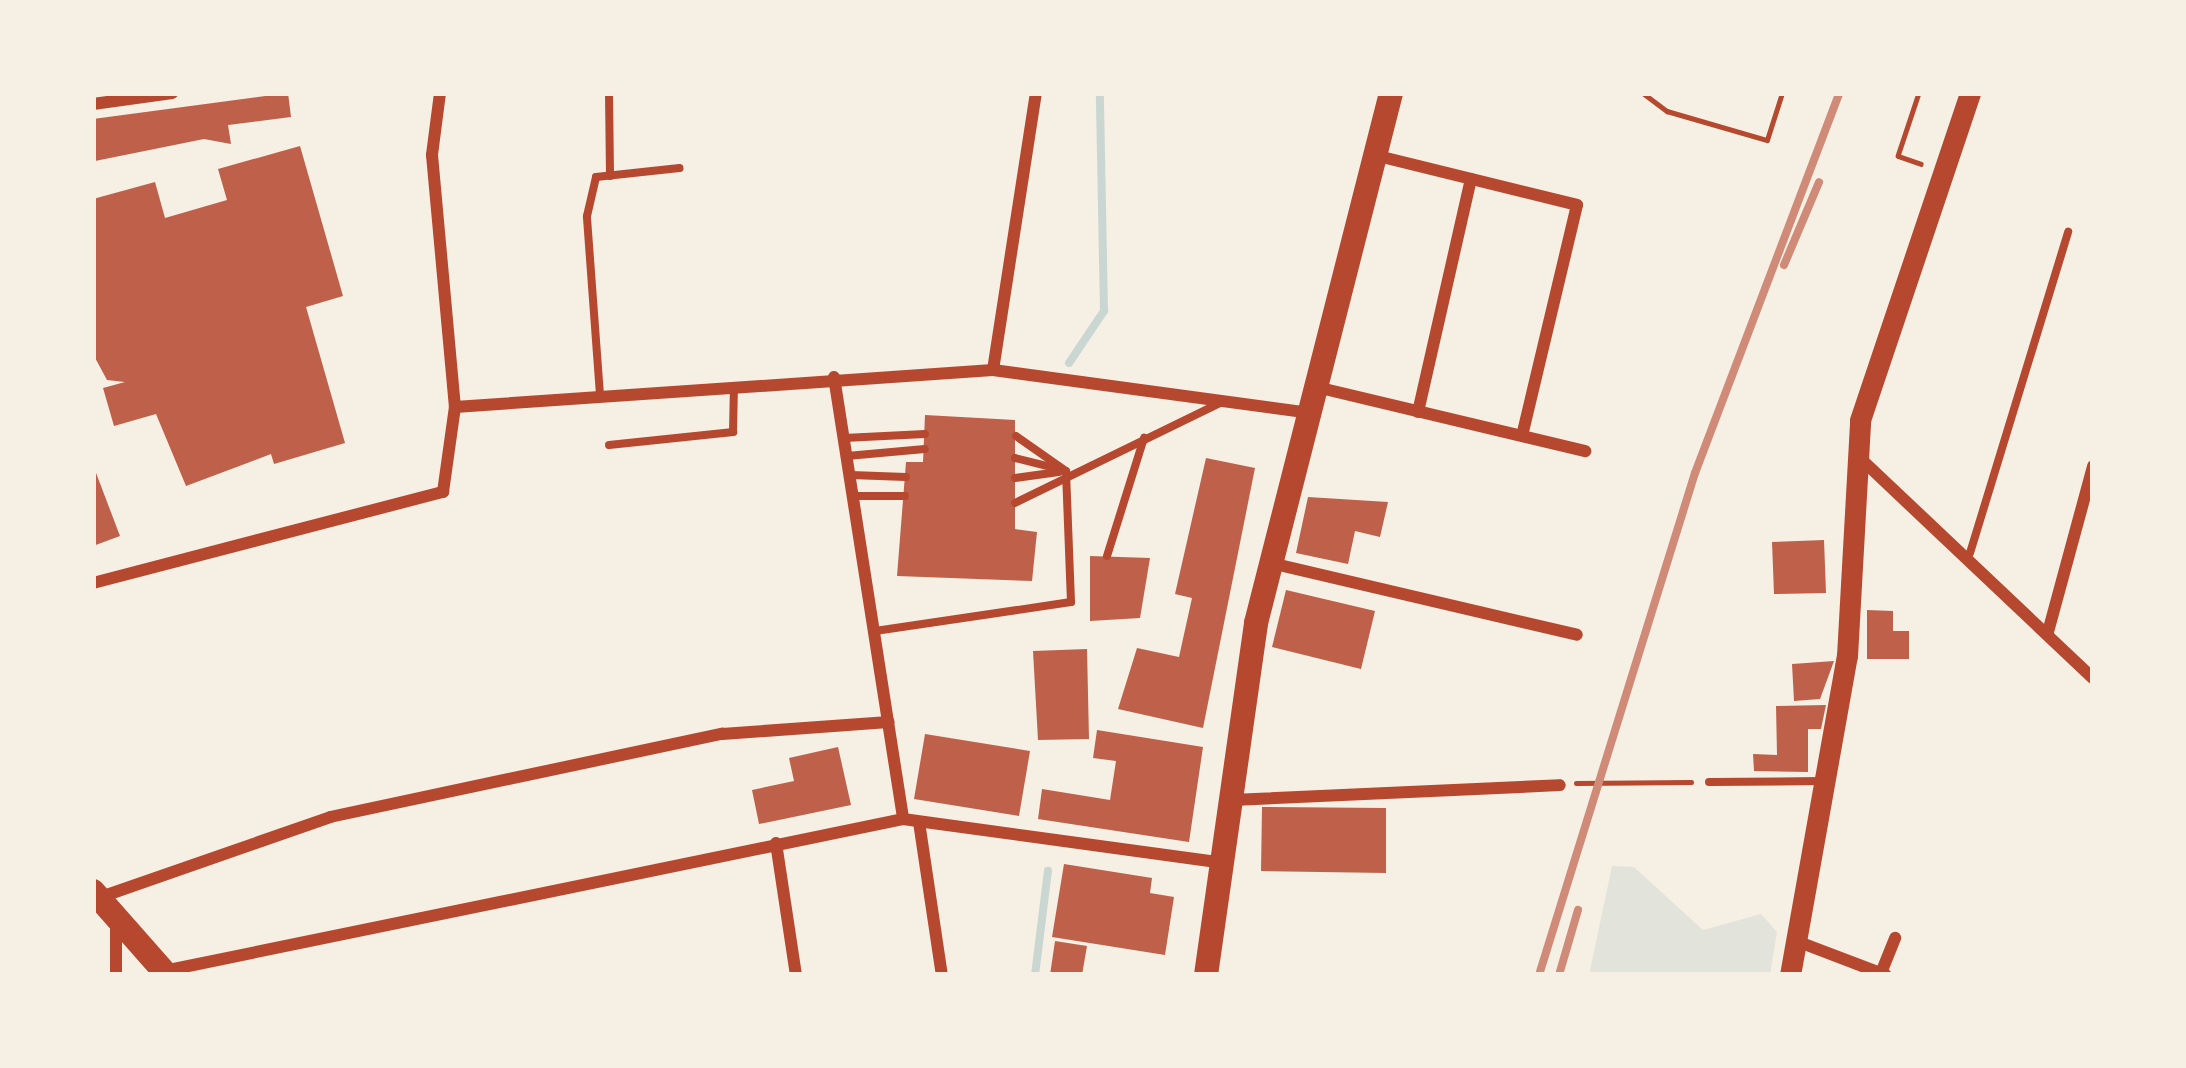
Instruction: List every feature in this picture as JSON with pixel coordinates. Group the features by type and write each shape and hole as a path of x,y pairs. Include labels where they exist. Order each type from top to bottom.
{"main road":[{"path":"1206,975 1224,800 1270,563 1310,386 1391,93"},
{"path":"96,894 116,922 166,973"}],"street":[{"path":"93,583 442,492 455,407 432,154 440,93"},
{"path":"993,370 1036,93"},
{"path":"1790,975 1847,656 1854,453 1970,93"},
{"path":"93,104 162,94"},
{"path":"1373,154 1577,205 1522,436"},
{"path":"1418,412 1471,179"},
{"path":"455,407 834,377 993,370 1304,412"},
{"path":"834,377 903,819"},
{"path":"1310,386 1585,451"},
{"path":"1854,453 1970,553 2093,678"},
{"path":"2048,632 2093,466"},
{"path":"1270,563 1577,635"},
{"path":"96,894 329,817 722,734 889,722"},
{"path":"1224,800 1560,784"},
{"path":"166,973 903,819 1215,862"},
{"path":"919,822 942,975"},
{"path":"776,844 796,975"},
{"path":"116,922 116,975"},
{"path":"1799,941 1883,974 1894,938"}],"lane":[{"path":"609,93 610,176"},
{"path":"600,395 587,216 596,177 680,168"},
{"path":"1970,553 2068,232"},
{"path":"609,445 733,432 734,385"},
{"path":"1015,503 1066,471 1223,402"},
{"path":"844,438 925,434"},
{"path":"1016,436 1066,471"},
{"path":"1107,556 1144,436"},
{"path":"847,456 925,448"},
{"path":"1015,458 1066,471"},
{"path":"1016,478 1066,471"},
{"path":"874,632 1071,602 1066,471"},
{"path":"849,475 906,477"},
{"path":"852,496 905,496"},
{"path":"1709,782 1825,781"}],"path":[{"path":"1643,93 1667,111 1767,140 1782,93"},
{"path":"1918,93 1898,156 1944,173"},
{"path":"1580,783 1709,782"}],"shaded area":[{"path":"1612,866 1634,867 1703,930 1761,914 1777,932 1770,975 1589,975"}],"building":[{"path":"288,93 291,117 228,125 231,144 204,139 95,161 93,119"},
{"path":"300,146 343,296 306,307 345,443 274,464 271,454 186,486 156,414 114,426 103,388 125,382 107,380 93,354 93,199 155,182 165,218 227,200 218,169"},
{"path":"925,415 1015,420 1015,529 1037,532 1032,581 897,576 906,462 923,462"},
{"path":"1206,458 1255,468 1203,728 1118,709 1137,648 1179,657 1192,598 1175,594"},
{"path":"93,465 120,536 93,546"},
{"path":"1308,497 1388,502 1380,537 1355,531 1348,564 1296,553"},
{"path":"1824,540 1826,593 1774,594 1772,542"},
{"path":"1090,556 1150,558 1140,618 1090,621"},
{"path":"1286,590 1375,611 1361,669 1272,647"},
{"path":"1867,610 1893,611 1893,631 1909,631 1909,659 1867,659"},
{"path":"1087,649 1089,739 1038,740 1033,651"},
{"path":"1834,661 1820,699 1794,701 1792,664"},
{"path":"1826,705 1821,729 1808,729 1808,772 1754,771 1753,754 1777,755 1776,706"},
{"path":"1097,730 1203,747 1189,842 1038,819 1042,789 1110,800 1116,761 1093,758"},
{"path":"925,734 1030,751 1019,816 914,799"},
{"path":"838,747 851,805 759,824 752,790 794,781 789,758"},
{"path":"1262,807 1386,808 1386,873 1261,871"},
{"path":"1064,864 1152,878 1150,893 1174,897 1165,955 1052,937"},
{"path":"1055,941 1087,946 1082,975 1050,975"}],"waterway":[{"path":"1069,363 1104,311 1100,93"},
{"path":"1035,975 1048,871"}],"railway":[{"path":"1539,975 1695,473 1839,93"},
{"path":"1784,265 1819,182"},
{"path":"1559,975 1578,910"}]}
